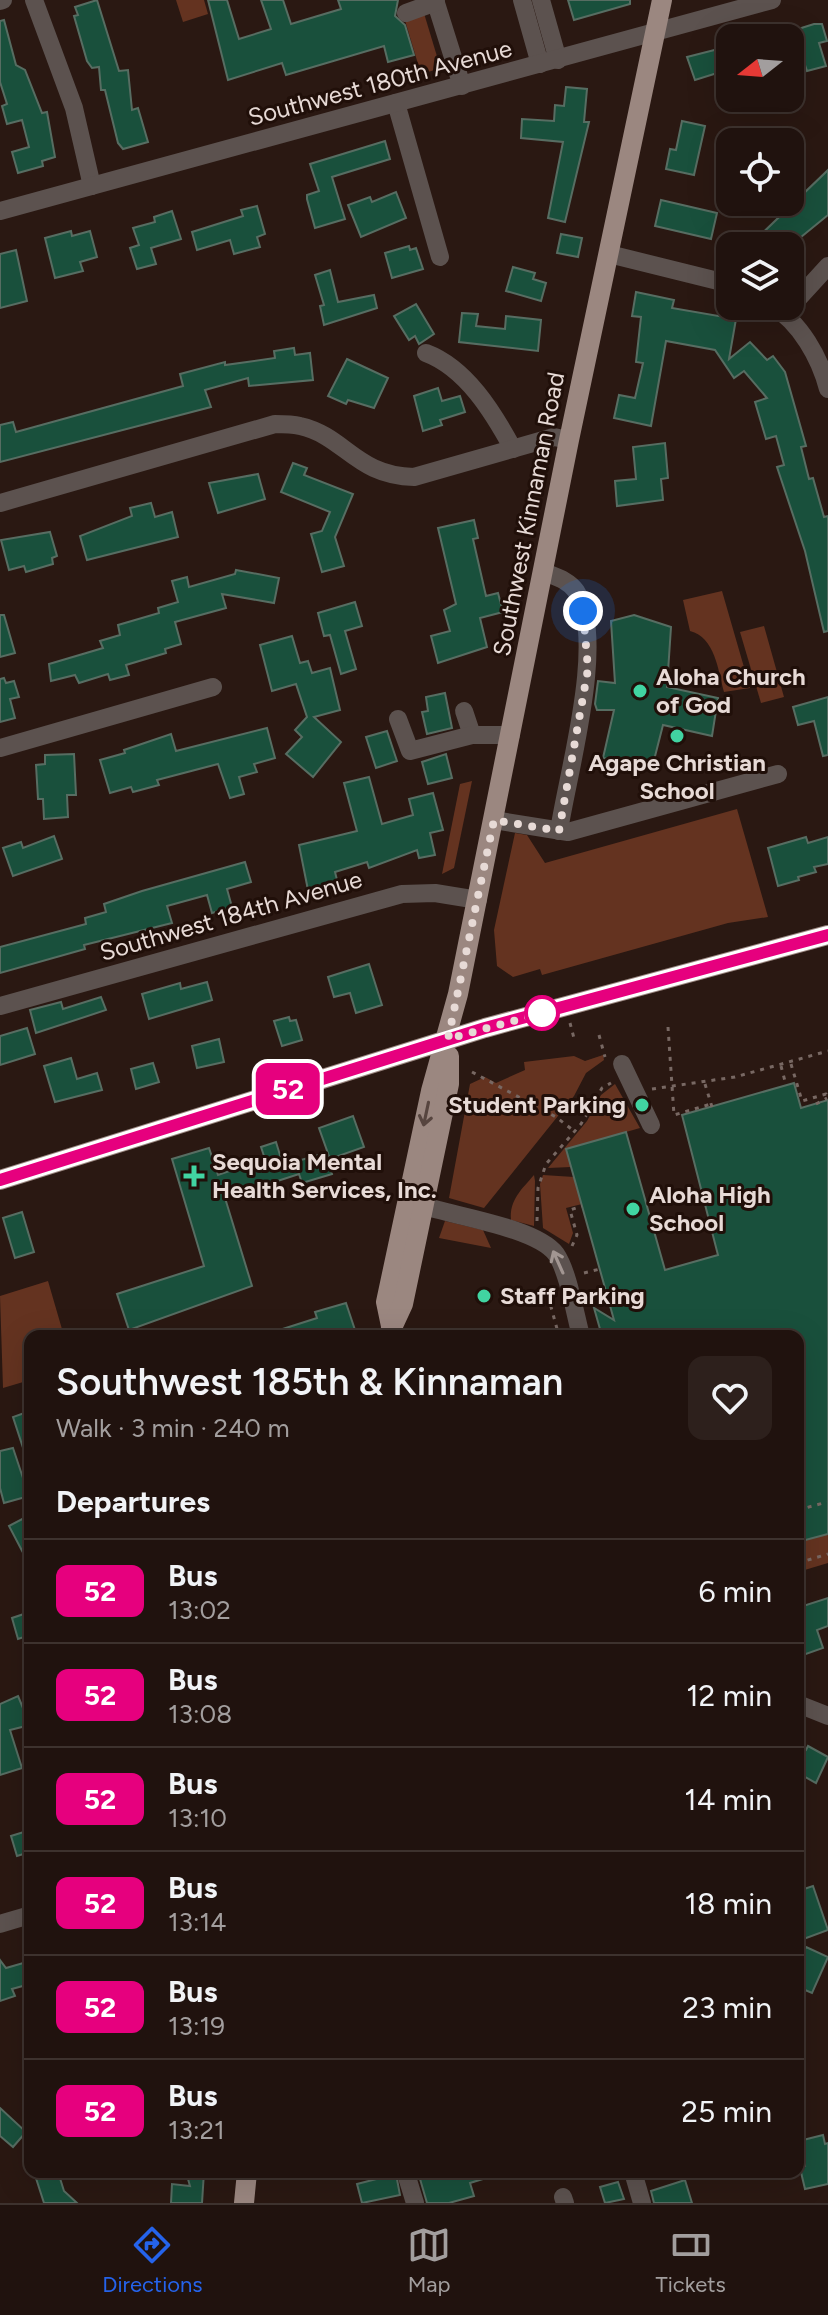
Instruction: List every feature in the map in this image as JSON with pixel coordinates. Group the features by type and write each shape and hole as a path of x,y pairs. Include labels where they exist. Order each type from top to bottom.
{"main road":[{"name":"Southwest Kinnaman Road","path":"390,1330 386,1302 431,1091 448,1039 478,900 569,440 662,0"},
{"path":"0,1180 448,1039 828,935"},
{"name":"Southwest Kinnaman Road","path":"390,1330 403,1304 449,1084 448,1039"},
{"path":"244,2203 246,2178"}],"street":[{"path":"34,0 74,108 92,186"},
{"path":"522,0 549,62"},
{"path":"541,0 549,62"},
{"name":"Southwest 180th Avenue","path":"0,211 772,0"},
{"path":"406,13 435,1 462,86"},
{"path":"396,103 440,257"},
{"path":"609,254 716,281"},
{"path":"804,287 828,266"},
{"path":"786,320 815,354 828,389"},
{"path":"426,353 451,365 495,417 513,449"},
{"path":"0,503 275,424 302,426 364,465 396,477 414,477 554,437 569,440"},
{"path":"544,572 565,581 579,599 588,669 559,831"},
{"path":"0,748 213,687"},
{"path":"464,711 472,735"},
{"path":"398,719 410,751 472,735 511,735"},
{"path":"494,820 559,831 576,830 778,774"},
{"name":"Southwest 184th Avenue","path":"0,1006 402,894 435,893 478,900"},
{"path":"620,1070 651,1125"},
{"path":"424,1206 522,1234 553,1250 560,1262 579,1330"},
{"path":"804,1705 826,1710"},
{"path":"0,1924 24,1917"},
{"path":"407,2178 415,2203"},
{"path":"635,2178 642,2203"}],"path":[{"path":"668,1027 674,1115 712,1106 705,1082"},
{"path":"536,1230 540,1176 602,1088 620,1070 599,1035"},
{"path":"671,1087 791,1064 828,1051"},
{"path":"791,1064 802,1101 826,1094 827,1098 816,1104"},
{"path":"781,1066 786,1085"},
{"path":"472,1072 556,1117 574,1131"},
{"path":"570,1249 577,1235 570,1210 582,1206"},
{"path":"580,1275 600,1269"},
{"path":"548,1296 557,1330"},
{"path":"804,1508 827,1502"},
{"path":"804,1561 828,1554"}],"shaded area":[{"path":"176,0 204,0 208,14 183,22"},
{"path":"423,10 439,63 438,69 421,74 404,17"},
{"path":"722,591 750,688 724,692 710,647 698,634 690,631 683,600"},
{"path":"764,626 784,697 761,703 740,632"},
{"path":"472,781 454,868 442,874 460,784"},
{"path":"737,809 768,917 728,923 542,975 540,969 513,977 497,966 494,930 515,833 527,835 545,863"},
{"path":"603,1055 604,1060 586,1073 574,1096 484,1208 449,1198 470,1084 485,1077 496,1083 525,1070 524,1062 574,1056 585,1061"},
{"path":"615,1084 640,1128 567,1149 571,1167 548,1168 587,1121 601,1095"},
{"path":"534,1175 534,1226 511,1220 511,1213 517,1195"},
{"path":"543,1175 574,1177 582,1204 566,1208 573,1233 569,1244 543,1228 540,1184"},
{"path":"445,1221 483,1230 491,1248 439,1238"},
{"path":"48,1281 62,1330 24,1330 24,1382 3,1388 0,1296"},
{"path":"828,1534 828,1563 804,1570 804,1540"}],"building":[{"path":"97,0 119,71 128,70 132,110 138,108 148,142 123,149 118,143 105,90 101,90 99,67 92,68 87,61 74,16 78,15 75,7"},
{"path":"208,0 227,0 239,39 271,29 261,0 283,0 291,24 341,9 338,0 398,0 395,16 405,25 414,55 388,62 384,46 286,75 282,63 228,80"},
{"path":"568,0 630,0 630,4 574,20"},
{"path":"4,20 16,65 25,70 42,113 47,112 55,157 42,161 43,166 18,173 12,152 29,147 22,120 7,124 2,106 7,104 0,82 0,21"},
{"path":"822,24 827,41 819,43 826,66 807,71 804,65 804,27"},
{"path":"716,50 716,73 695,80 687,57"},
{"path":"566,87 587,89 584,122 589,122 565,222 548,218 563,142 521,138 522,119 554,121 555,105 564,106"},
{"path":"682,121 705,126 694,175 666,169 670,149 676,150"},
{"path":"385,141 390,159 332,177 345,219 315,228 307,195 319,191 310,164"},
{"path":"828,170 828,215 804,235 804,232 764,232 780,216 804,216 804,193"},
{"path":"396,192 406,218 361,237 348,205 370,197 372,202"},
{"path":"661,200 716,213 711,239 655,226"},
{"path":"257,206 265,234 257,237 260,247 234,254 230,240 197,250 192,232 243,216 241,210"},
{"path":"172,211 181,239 151,248 156,264 137,269 130,248 139,245 133,228 155,222 154,217"},
{"path":"71,231 72,236 90,231 97,257 80,262 83,271 55,278 45,238"},
{"path":"561,234 582,238 578,257 557,253"},
{"path":"409,246 410,250 416,248 423,269 392,278 385,253"},
{"path":"16,250 27,301 0,308 0,254"},
{"path":"513,267 535,273 533,279 546,283 541,301 506,291"},
{"path":"330,270 338,302 374,295 377,308 324,325 320,306 324,305 315,275"},
{"path":"636,292 674,300 672,308 716,316 716,320 736,320 729,359 750,342 767,360 773,356 785,372 806,446 801,447 809,479 813,478 824,517 828,516 828,631 824,632 805,551 777,467 784,465 776,436 766,439 755,402 767,398 744,371 734,378 715,350 666,341 651,426 614,418 619,395 635,398 643,363 636,362 641,317 632,316"},
{"path":"416,304 434,334 419,344 415,336 409,340 394,316"},
{"path":"462,313 478,314 476,326 505,329 506,316 541,320 538,351 459,342"},
{"path":"294,348 295,355 310,353 313,380 249,386 248,378 205,390 211,407 0,462 0,425 13,422 16,432 183,386 180,374 225,362 225,365 275,358 274,351"},
{"path":"347,359 388,378 374,408 348,400 346,404 328,396"},
{"path":"438,388 442,401 460,396 465,412 440,420 442,425 423,431 414,396"},
{"path":"665,443 668,478 661,479 663,500 617,506 615,481 636,479 633,447"},
{"path":"293,463 307,468 304,475 353,494 335,537 344,566 322,572 311,534 322,531 330,512 281,492"},
{"path":"258,474 265,499 218,513 209,483"},
{"path":"151,503 155,517 172,512 178,537 87,560 80,536 132,516 130,508"},
{"path":"474,520 478,538 473,539 486,596 498,593 503,612 480,618 487,647 438,663 431,636 450,631 444,610 456,604 438,528"},
{"path":"50,532 57,556 52,558 53,564 26,572 24,566 9,570 1,540"},
{"path":"236,570 279,578 274,603 222,594 226,608 175,622 181,644 165,649 166,653 126,665 129,675 110,680 108,674 79,683 75,675 51,681 49,664 103,648 100,641 120,635 118,625 159,613 158,608 178,602 172,581 187,577 189,587 235,574"},
{"path":"355,602 362,626 345,631 356,669 341,674 330,635 324,636 318,613"},
{"path":"0,615 4,615 15,653 0,657"},
{"name":"Aloha Church of God","path":"634,615 671,627 667,687 718,698 712,736 663,725 652,768 603,758 614,710 597,710 595,704 598,681 615,683 611,621"},
{"path":"292,636 300,663 308,661 312,673 330,668 340,710 314,717 341,742 313,777 286,754 302,737 295,730 307,717 296,684 272,691 260,645"},
{"path":"4,678 6,683 14,681 19,697 10,699 15,718 0,722 0,679"},
{"path":"445,693 452,728 427,734 422,712 428,711 426,697"},
{"path":"828,697 828,755 823,756 814,721 798,725 793,707"},
{"path":"267,728 275,758 254,764 257,772 239,777 244,794 230,798 218,764 157,780 159,785 133,792 131,787 110,793 100,760 171,734 176,751"},
{"path":"387,731 397,761 376,768 366,737"},
{"path":"74,754 76,795 67,795 68,817 44,819 43,799 38,799 36,765 45,764 45,755"},
{"path":"446,754 452,778 428,784 422,762"},
{"path":"369,777 382,824 413,815 409,799 433,793 443,830 430,833 435,855 419,858 417,850 369,868 367,862 335,872 338,884 308,890 299,845 357,831 344,783"},
{"path":"54,836 62,859 13,876 3,848 21,842 23,848"},
{"path":"806,837 808,843 828,837 828,864 814,867 816,872 798,877 799,880 778,886 768,848"},
{"path":"245,862 251,882 227,889 232,907 212,913 207,895 167,906 172,923 84,945 85,949 0,973 0,947 86,924 85,918 106,912 104,904"},
{"path":"369,964 382,1005 356,1013 350,993 334,997 328,977"},
{"path":"207,982 212,1000 149,1019 142,994 180,983 181,989"},
{"path":"101,997 106,1010 36,1033 30,1010 61,1002 63,1009"},
{"path":"289,1017 290,1021 296,1020 302,1040 282,1046 274,1021"},
{"path":"27,1028 35,1054 0,1065 0,1036"},
{"path":"219,1039 224,1062 197,1068 192,1046"},
{"path":"71,1058 77,1079 97,1073 102,1090 55,1102 44,1066"},
{"path":"153,1063 159,1082 136,1089 131,1069"},
{"path":"794,1083 801,1108 828,1100 828,1534 804,1540 804,1330 600,1330 594,1308 614,1320 566,1149 626,1132 665,1270 718,1255 682,1115"},
{"path":"353,1116 364,1147 330,1159 319,1128"},
{"path":"276,1142 283,1165 326,1153 332,1174 302,1183 299,1174 225,1198 252,1286 129,1330 117,1294 204,1266 172,1159 209,1148 218,1175 265,1159 261,1147"},
{"path":"22,1212 34,1252 15,1258 3,1218"},
{"path":"346,1303 355,1330 279,1330 317,1318 315,1312"},
{"path":"24,1413 24,1451 13,1417"},
{"path":"13,1448 24,1481 24,1497 4,1503 0,1488 0,1451"},
{"path":"24,1518 24,1555 9,1526"},
{"path":"828,1598 828,1626 817,1630 823,1648 804,1655 804,1606"},
{"path":"24,1614 24,1637 18,1639 12,1618"},
{"path":"18,1696 24,1710 24,1726 10,1730 22,1768 0,1775 0,1704"},
{"path":"808,1746 828,1757 816,1783 804,1776 804,1749"},
{"path":"24,1832 24,1854 17,1856 11,1836"},
{"path":"813,1886 828,1930 804,1939 804,1889"},
{"path":"806,1947 828,1957 812,1993 804,1990"},
{"path":"0,1960 6,1968 24,1963 24,1986 12,1989 15,1996 0,2001"},
{"path":"0,2108 24,2130 24,2134 13,2147 0,2136"},
{"path":"823,2135 825,2144 828,2143 828,2184 805,2189 804,2140"},
{"path":"36,2178 60,2178 64,2191 77,2203 44,2203"},
{"path":"188,2178 204,2178 202,2203 171,2203 172,2184 190,2186"},
{"path":"380,2178 397,2178 400,2195 362,2203 357,2184"},
{"path":"420,2178 486,2178 470,2183 474,2196 449,2203 427,2203"},
{"path":"685,2180 692,2203 654,2203 651,2191"},
{"path":"618,2182 624,2199 605,2203 600,2187"}],"bus line":[{"name":"52","path":"0,1180 485,1028 828,935"}],"place":[{"name":"Aloha Church of God","path":"640,691"},
{"name":"Agape Christian School","path":"677,736"},
{"name":"Student Parking","path":"642,1105"},
{"name":"Sequoia Mental Health Services, Inc.","path":"194,1176"},
{"name":"Aloha High School","path":"633,1209"},
{"name":"Staff Parking","path":"484,1296"}],"route":[{"path":"542,1013 448,1039 494,820 559,831 588,669 583,611"}]}
